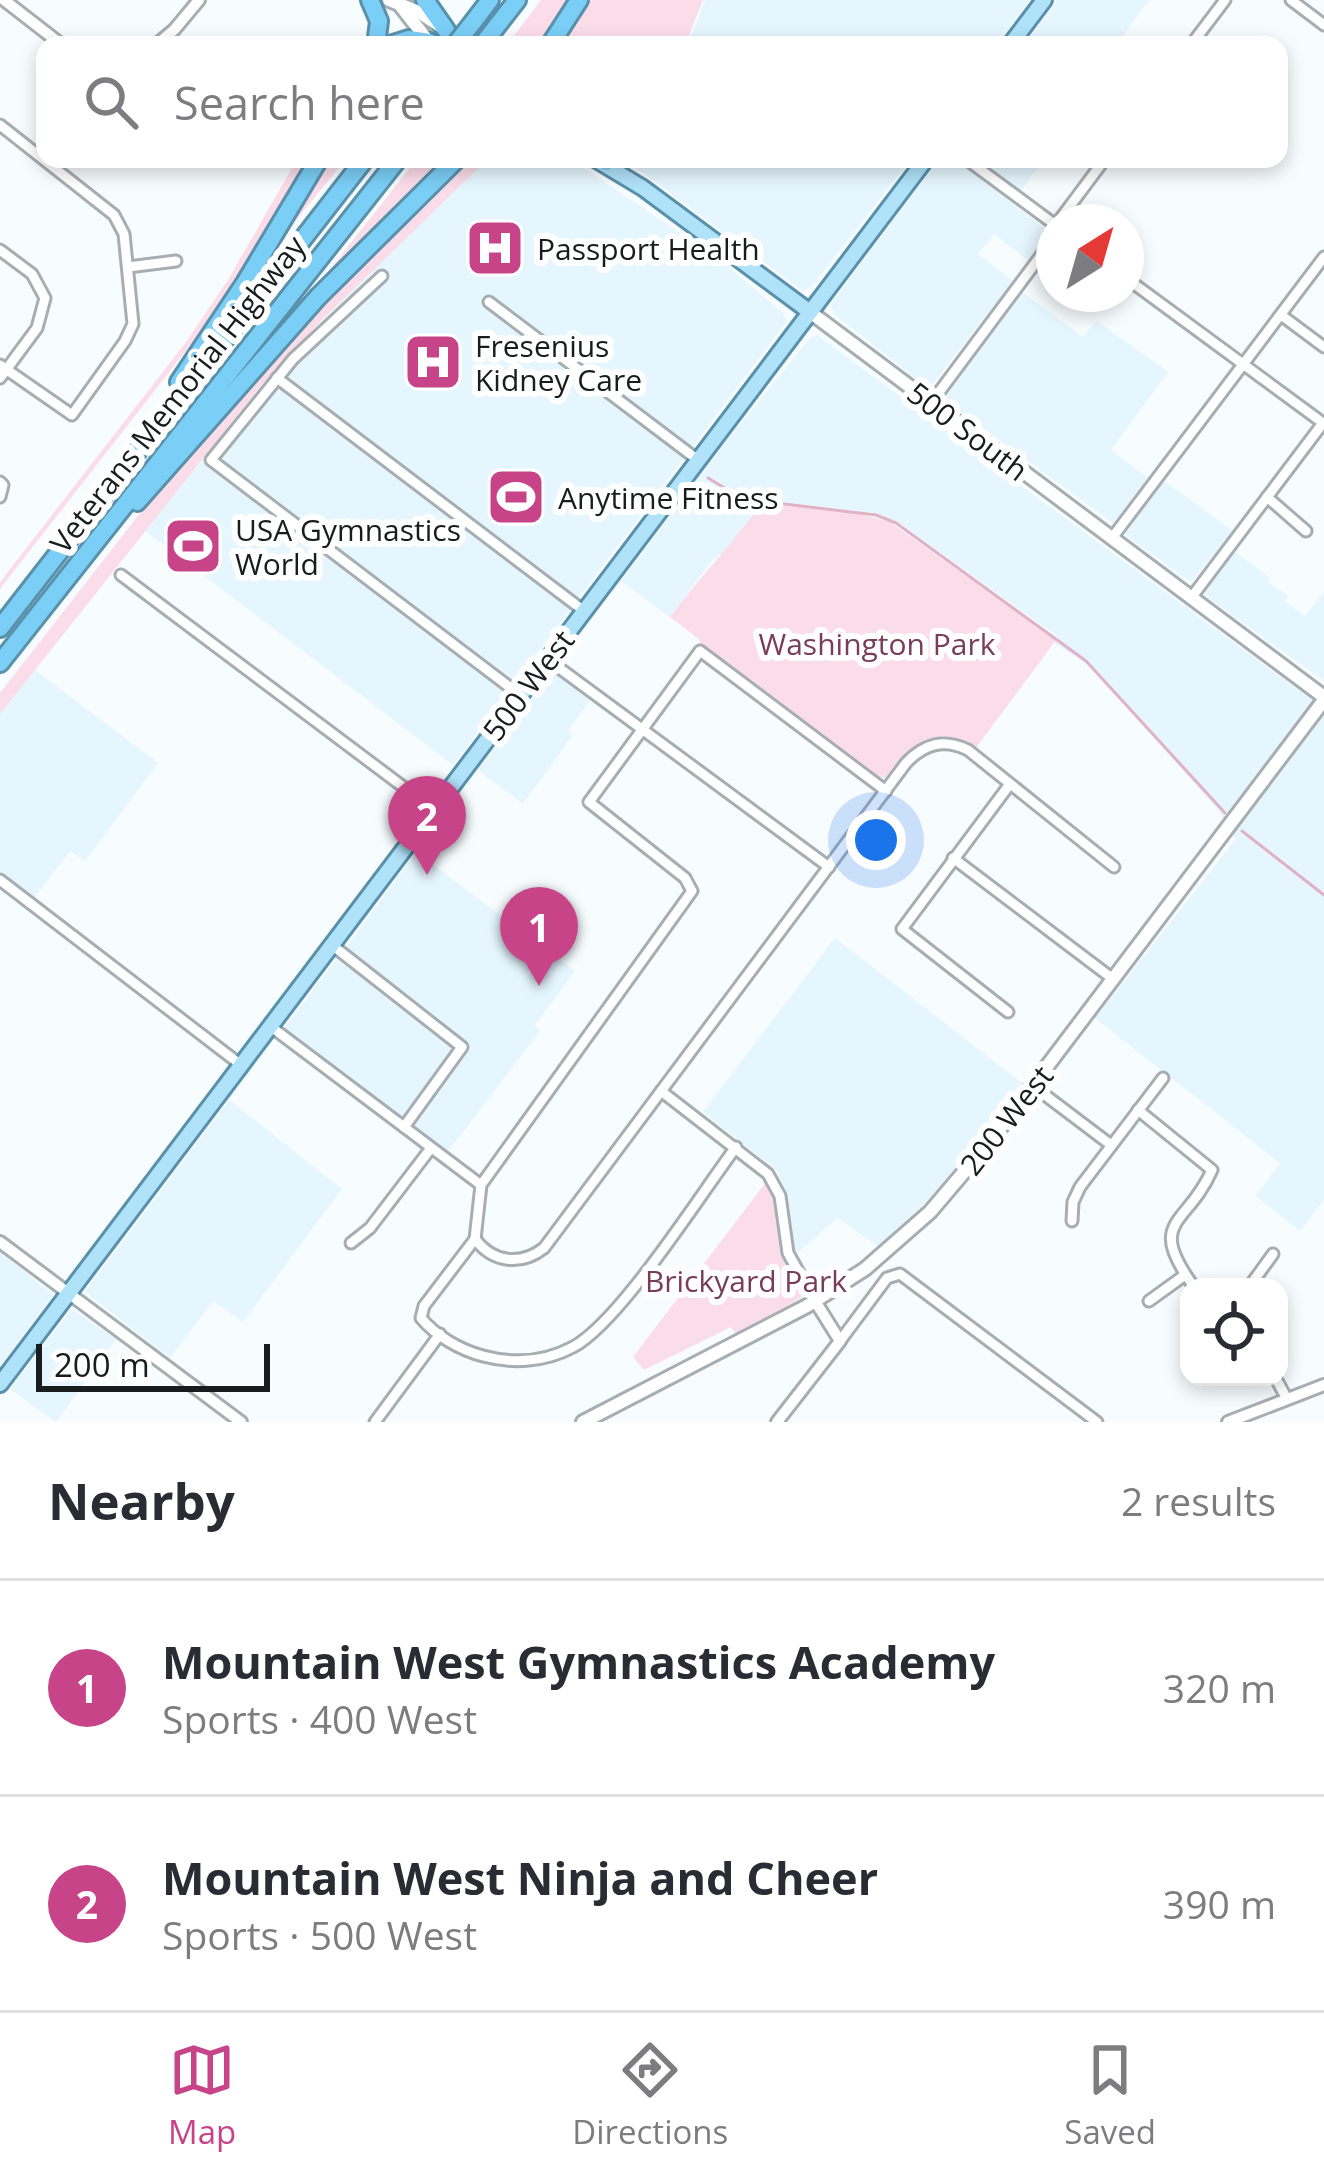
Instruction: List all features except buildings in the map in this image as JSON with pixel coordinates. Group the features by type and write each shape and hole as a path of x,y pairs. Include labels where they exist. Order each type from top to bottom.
{"highway":[{"path":"370,0 380,21 378,36"},
{"path":"425,0 439,36"},
{"path":"448,36 474,20 490,0"},
{"path":"489,36 517,0"},
{"path":"557,36 579,0"},
{"path":"106,490 245,284 314,168"},
{"name":"Veterans Memorial Highway","path":"0,628 358,168"},
{"name":"Veterans Memorial Highway","path":"0,663 391,168"},
{"path":"85,554 157,483 318,297 449,168"}],"main road":[{"path":"1017,36 1044,0"},
{"path":"395,2 436,36"},
{"name":"500 South","path":"614,168 1324,699"},
{"name":"500 West","path":"0,1384 919,168"},
{"name":"200 West","path":"583,1422 815,1301 865,1269 930,1212 1033,1086 1324,699"}],"street":[{"path":"4,0 50,36"},
{"path":"167,36 199,0"},
{"path":"1198,36 1225,0"},
{"path":"1291,0 1324,25"},
{"path":"0,125 36,153"},
{"path":"0,250 32,274 45,298 37,328 2,371 72,415 133,324 124,234 114,214 55,168"},
{"path":"979,168 1036,209"},
{"path":"1071,204 1098,168"},
{"path":"1112,538 1324,257"},
{"path":"128,267 176,261"},
{"path":"931,403 1036,262"},
{"path":"382,276 277,378 211,460 520,695"},
{"path":"1144,291 1323,423 1191,598"},
{"path":"490,302 698,460"},
{"path":"1281,315 1324,346"},
{"path":"277,378 584,611"},
{"path":"1267,497 1306,531"},
{"path":"121,574 434,810"},
{"path":"736,1147 608,1318 572,1347 543,1358 509,1361 474,1354 440,1334 420,1315 475,1239 481,1185 694,887 589,802 700,651 886,791"},
{"path":"548,659 829,867"},
{"path":"475,1239 489,1253 506,1260 540,1252 886,791 912,757 926,747 941,743 968,750 1114,868"},
{"path":"1008,1012 902,929 1010,784"},
{"path":"953,858 1113,979"},
{"path":"0,880 241,1065"},
{"path":"332,945 462,1046 404,1127"},
{"path":"270,1027 481,1185"},
{"path":"1072,1221 1076,1194 1162,1078"},
{"path":"1033,1086 1112,1145"},
{"path":"661,1090 774,1181 788,1253 840,1341"},
{"path":"1138,1111 1213,1170 1176,1222 1171,1246 1187,1278"},
{"path":"351,1243 370,1228 431,1148"},
{"path":"0,1242 241,1422"},
{"path":"1256,1278 1273,1254"},
{"path":"778,1422 885,1281 896,1274 909,1279 1097,1422"},
{"path":"1149,1301 1185,1275"},
{"path":"375,1422 440,1334"},
{"path":"1228,1422 1324,1385"},
{"path":"1280,1386 1287,1400"}],"shaded area":[{"path":"705,0 1030,0 1003,36 691,36"},
{"path":"1058,0 1149,0 1123,36 1031,36"},
{"path":"467,168 583,168 719,259 787,321 453,765 144,530 300,345"},
{"path":"636,168 904,168 812,286 803,291"},
{"path":"932,168 966,168 1036,222 1036,250 1029,261 994,234 978,254 1013,281 929,389 835,315 830,305"},
{"path":"990,168 1038,168 1021,191"},
{"path":"1021,291 1036,302 1036,312 1049,312 1083,337 1097,321 1168,372 1111,450 1148,478 1113,523 943,399"},
{"path":"817,335 1324,709 1324,1200 1300,1231 1256,1196 1280,1163 1095,1018 1236,839 1218,810 1090,666 1054,643 1058,637 901,524 868,512 765,500 670,617 621,581 724,444"},
{"path":"1163,480 1233,531 1191,582 1125,535"},
{"path":"1234,551 1270,578 1268,582 1288,596 1285,602 1305,616 1324,592 1324,681 1207,597 1206,588"},
{"path":"35,670 158,763 85,861 70,851 34,898 0,872 0,714"},
{"path":"551,674 591,699 568,731 573,735 523,804 478,770"},
{"path":"416,852 575,971 535,1025 540,1031 447,1153 285,1027 336,960 389,995 395,986 351,953 348,945"},
{"path":"835,938 1023,1084 946,1183 879,1247 838,1218 795,1255 780,1173 703,1112"},
{"path":"229,1100 342,1189 243,1322 213,1301 170,1358 85,1292"},
{"path":"0,1252 53,1295 0,1366"},
{"path":"72,1309 116,1339 56,1422 10,1389"}],"green space":[{"path":"541,0 568,0 546,36 514,36"},
{"path":"586,0 703,0 689,36 563,36"},
{"path":"292,168 303,168 223,303 0,589 0,582 186,342 228,280"},
{"path":"320,168 339,168 275,246"},
{"path":"410,168 434,168 312,292"},
{"path":"458,168 479,168 260,387 0,714 0,693 151,499 330,292"},
{"name":"Washington Park","path":"762,503 890,522 1056,640 976,748 962,740 937,737 915,747 886,777 878,778 699,645 700,640 670,617"},
{"name":"Brickyard Park","path":"766,1182 774,1197 781,1251 802,1297 737,1336 731,1327 644,1370 633,1357"}],"waterway":[{"path":"708,478 743,499 876,515 896,523 1086,661 1225,813"},
{"path":"1242,831 1324,895"}],"place":[{"name":"Passport Health","path":"495,248"},
{"name":"Fresenius Kidney Care","path":"433,362"},
{"name":"Anytime Fitness","path":"516,497"},
{"name":"USA Gymnastics World","path":"193,546"},
{"name":"Mountain West Ninja and Cheer","path":"427,875"},
{"name":"Mountain West Gymnastics Academy","path":"539,986"}]}
